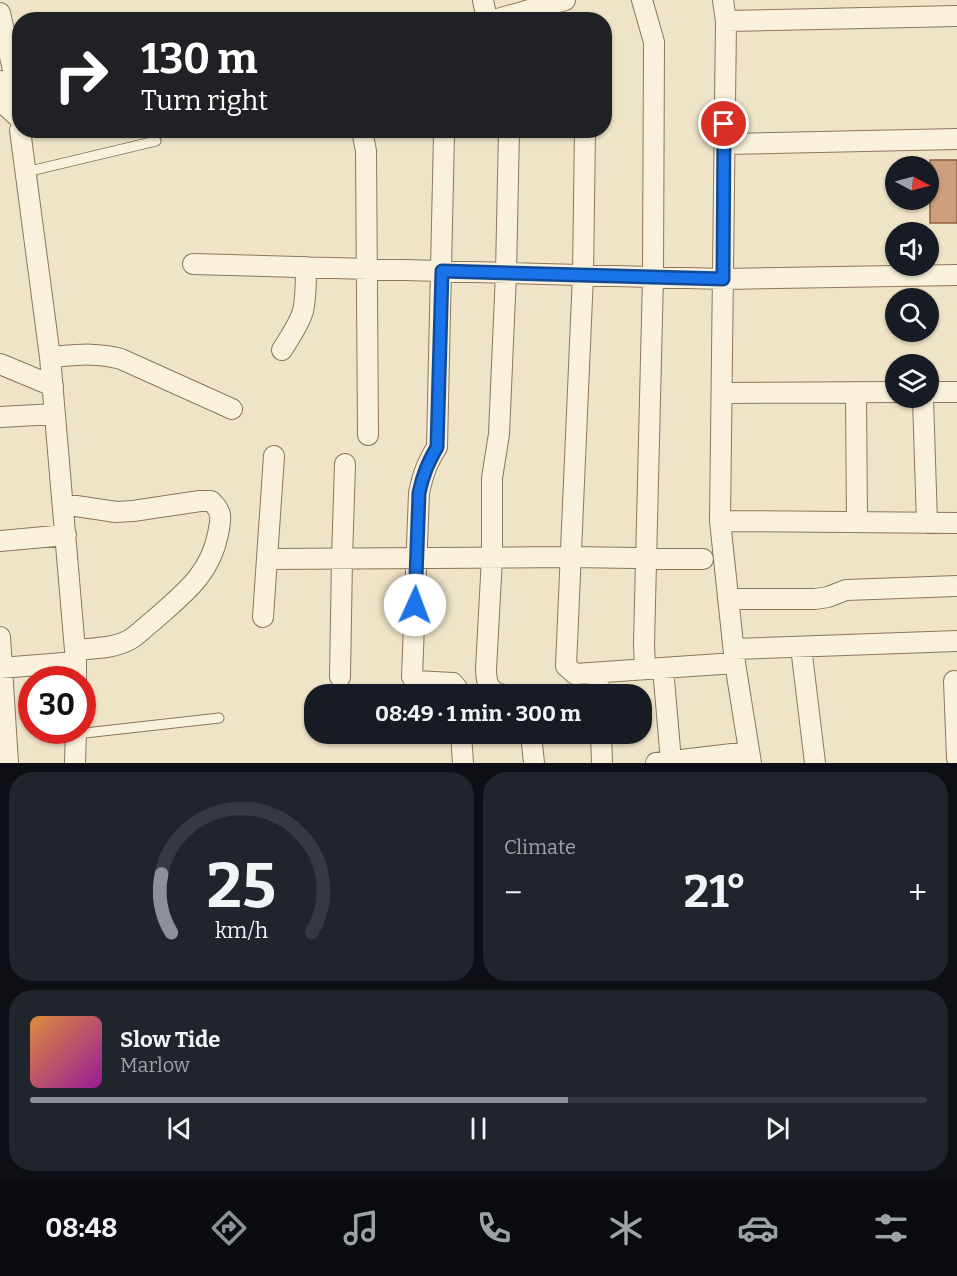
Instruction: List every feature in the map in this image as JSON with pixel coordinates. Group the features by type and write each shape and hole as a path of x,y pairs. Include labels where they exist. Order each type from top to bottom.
{"street":[{"path":"522,12 565,0"},
{"path":"642,0 654,42 652,277 644,644 654,669 664,762 750,758 734,656 720,521 726,21 723,0"},
{"path":"0,13 12,66"},
{"path":"726,21 957,16"},
{"path":"0,81 7,107 12,113"},
{"path":"22,138 53,386 76,664"},
{"path":"364,138 366,151 368,435"},
{"path":"444,138 437,447 424,470 419,493 412,677 415,681 454,684"},
{"path":"488,684 486,676 492,558 492,478 499,434 509,138"},
{"path":"585,138 583,275 566,666 575,674 598,673 654,669 801,647 957,641"},
{"path":"724,144 957,139"},
{"path":"193,264 723,279 957,276"},
{"path":"282,350 302,312 305,300 306,267"},
{"path":"50,357 86,354 121,359 232,409"},
{"path":"0,364 53,386"},
{"path":"856,392 857,522"},
{"path":"722,393 885,392"},
{"path":"939,392 957,392"},
{"path":"923,408 927,523"},
{"path":"0,417 55,414"},
{"path":"263,617 274,456"},
{"path":"340,677 345,464"},
{"path":"1,668 76,664 132,638 194,585 212,556 221,520 218,508 211,501 116,512 63,504"},
{"path":"720,521 957,523"},
{"path":"0,541 66,535"},
{"path":"267,559 570,557 703,559"},
{"path":"728,599 815,599 846,590 957,586"},
{"path":"0,637 8,763"},
{"path":"801,647 815,763"},
{"path":"598,673 599,684"},
{"path":"954,681 957,758"},
{"path":"75,763 76,744"},
{"path":"462,744 463,763"},
{"path":"532,744 534,763"},
{"path":"601,744 602,763"}],"lane":[{"path":"26,172 156,141"},
{"path":"96,730 219,718"}],"building":[{"path":"939,160 957,160 957,223 930,222 930,210 939,210"}],"route":[{"path":"415,605 419,493 422,476 437,447 442,271 723,279 724,124"}]}
